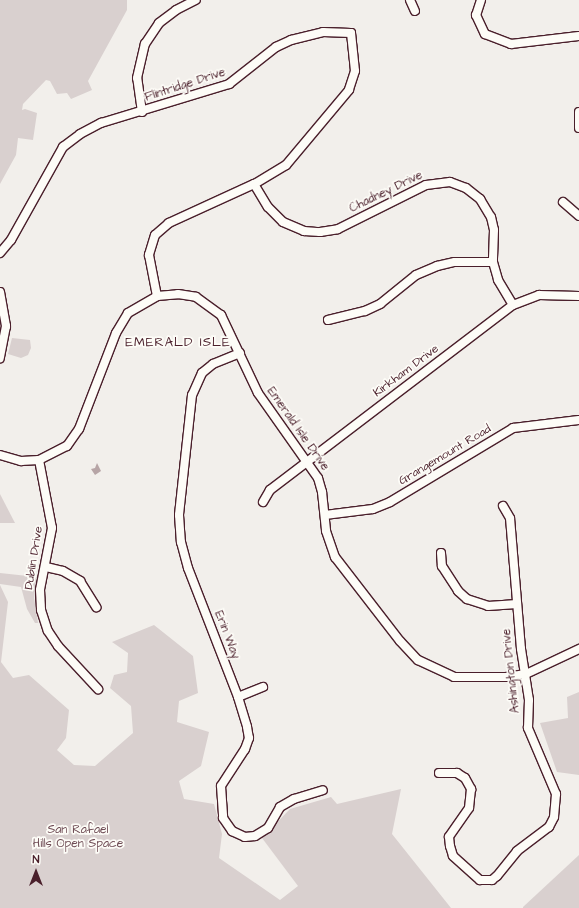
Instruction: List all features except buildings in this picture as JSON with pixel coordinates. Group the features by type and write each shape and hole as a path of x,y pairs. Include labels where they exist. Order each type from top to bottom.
{"street":[{"path":"142,112 137,78 145,44 159,23 176,10 196,0"},
{"path":"410,0 415,11"},
{"path":"481,0 476,15 485,34 511,44 579,36"},
{"name":"Flintridge Drive","path":"0,253 11,240 63,147 101,123 142,112 229,84 276,47 291,40 323,32 349,31 353,36 355,67 349,90 286,166 254,184 169,223 158,231 149,255 157,296"},
{"path":"579,112 579,128"},
{"name":"Chadney Drive","path":"254,184 268,207 283,222 304,231 320,232 338,229 426,185 450,182 466,188 487,208 494,230 493,262 498,280 513,305"},
{"path":"563,202 579,216"},
{"path":"328,320 370,308 416,275 432,268 455,262 493,262"},
{"path":"0,292 6,326 0,358"},
{"name":"Emerald Isle Drive","path":"0,455 20,461 40,460 59,452 73,438 122,322 137,306 157,296 188,295 206,302 221,315 258,393 307,461 321,486 328,542 335,557 400,641 418,660 454,677 490,678 526,674 579,649"},
{"name":"Kirkham Drive","path":"263,502 270,490 513,305 539,295 579,296"},
{"name":"Erin Way","path":"240,353 213,364 202,372 192,395 179,515 181,542 188,568 238,697 249,738 245,749 221,786 220,802 223,818 232,831 245,837 262,833 273,821 280,807 294,799 323,790"},
{"name":"Grangemount Road","path":"325,514 373,510 390,502 513,428 579,420"},
{"name":"Dublin Drive","path":"40,460 52,522 46,567 40,590 41,610 48,631 58,646 98,689"},
{"name":"Ashington Drive","path":"439,773 457,773 465,778 471,789 469,808 449,837 453,856 480,880 492,880 517,851 549,826 557,805 556,794 529,734 526,674 517,604 510,518 503,506"},
{"path":"440,553 442,566 458,591 467,599 488,606 517,604"},
{"path":"46,567 63,571 80,582 96,607"},
{"path":"238,697 263,687"}],"green space":[{"path":"0,0 127,0 127,10 88,81 92,90 71,99 67,93 57,94 50,81 46,80 23,104 22,110 25,109 37,113 33,140 18,138 16,155 0,184"},
{"path":"12,338 30,340 31,348 28,355 21,358 8,354"},
{"path":"0,494 15,523 0,523"},
{"path":"0,573 37,577 34,598 38,623 35,623 27,609 21,587 0,584"},
{"name":"San Rafael Hills Open Space","path":"0,585 8,602 1,662 13,678 29,675 69,710 66,738 57,750 74,765 95,766 133,733 131,706 110,688 114,675 127,672 128,653 112,642 154,625 193,656 198,693 179,701 177,722 209,732 201,766 179,781 184,799 214,804 222,834 219,858 280,900 298,886 262,838 290,809 331,797 337,804 401,789 392,834 451,908 0,908"},
{"path":"579,692 579,775 557,772 540,723 568,718 567,697"},
{"path":"579,855 579,908 523,908 523,907"}],"shaded area":[{"path":"97,463 101,471 95,475 91,469 95,468"}],"district":[{"name":"EMERALD ISLE","path":"178,342"}]}
